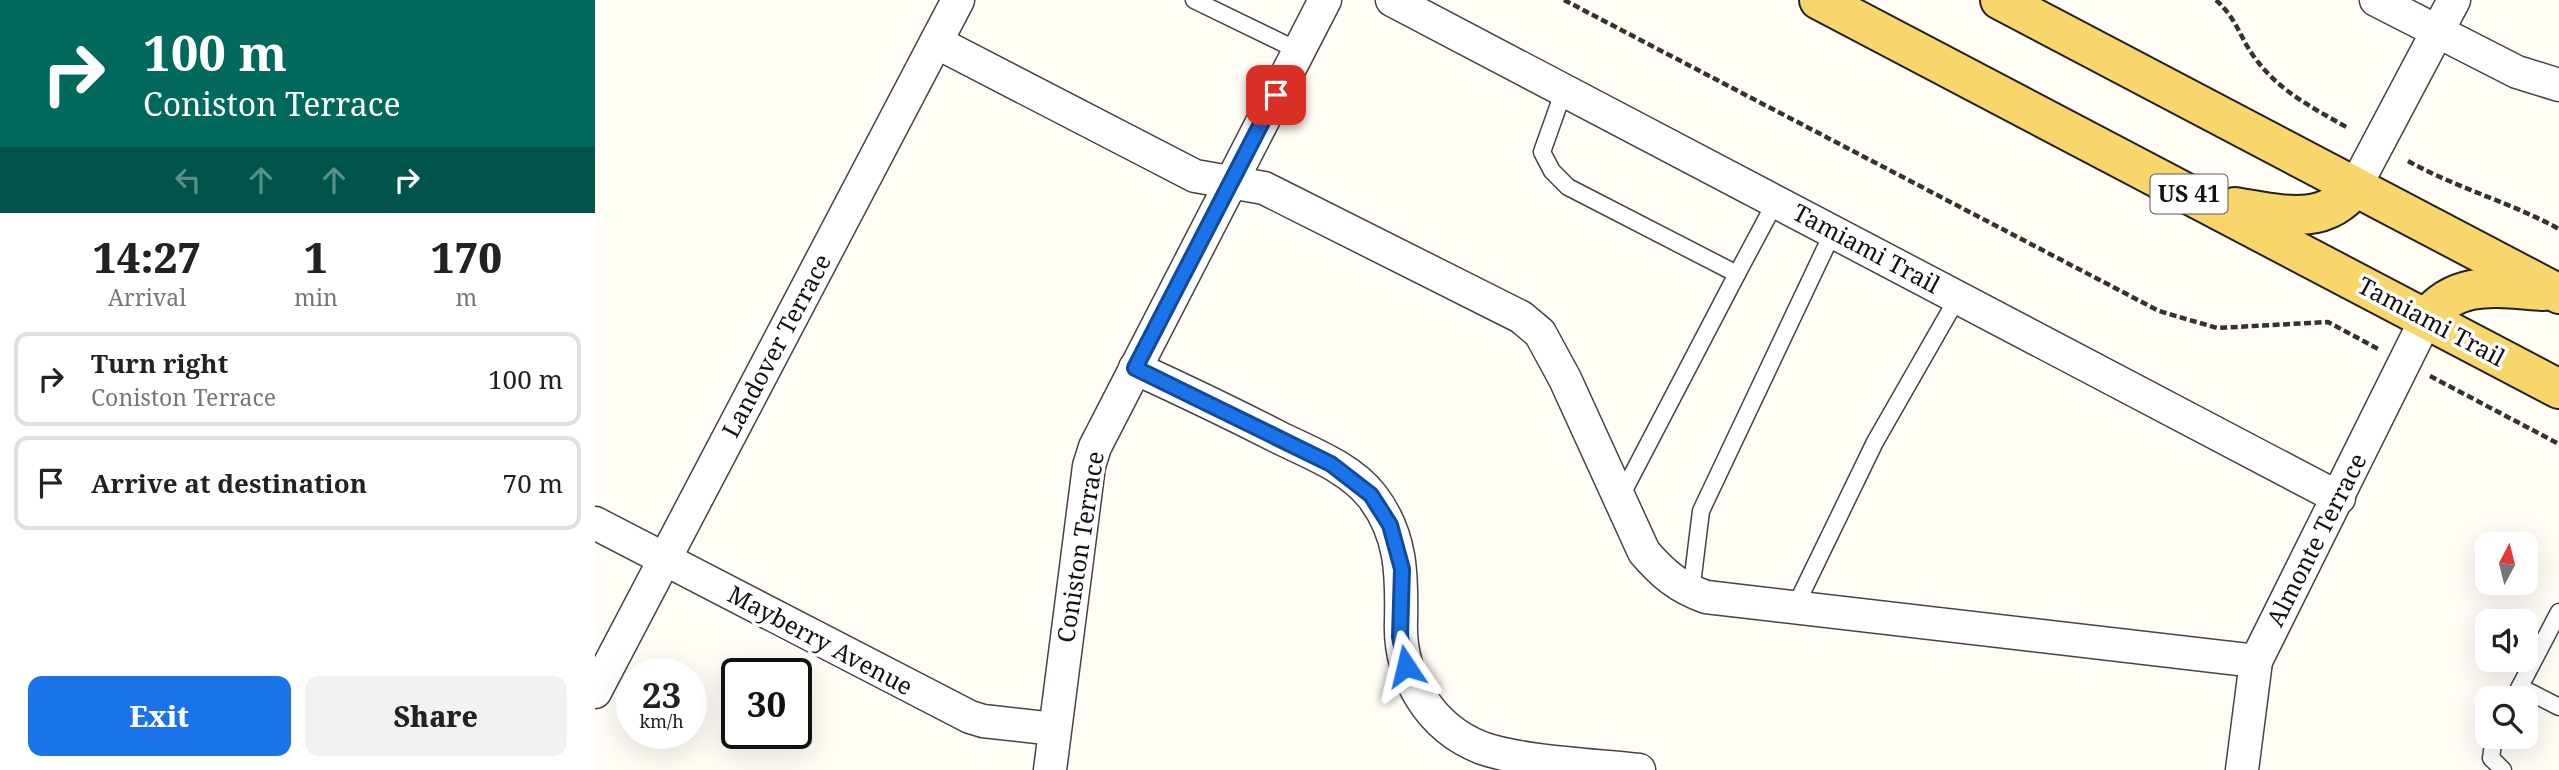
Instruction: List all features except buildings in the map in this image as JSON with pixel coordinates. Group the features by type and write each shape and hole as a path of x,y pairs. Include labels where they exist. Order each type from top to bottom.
{"main road":[{"name":"Tamiami Trail","path":"1819,0 2559,389"},
{"path":"2000,0 2557,293"},
{"path":"2202,201 2288,215 2325,212 2343,203 2355,187"},
{"path":"2426,319 2439,303 2457,293 2487,288 2557,293"}],"street":[{"name":"Landover Terrace","path":"595,692 958,0"},
{"name":"Coniston Terrace","path":"1050,770 1089,466 1095,447 1325,0"},
{"name":"Tamiami Trail","path":"1392,0 2339,498"},
{"path":"2376,0 2517,72 2559,85"},
{"path":"2355,187 2454,0"},
{"path":"936,43 1195,176 1264,188 1521,317 1540,333 1565,379 1644,552 1664,576 1692,592 1706,597 2256,661"},
{"name":"Almonte Terrace","path":"2242,770 2256,661 2426,319"},
{"path":"1135,368 1331,464 1371,495 1390,525 1397,543 1402,569 1400,637 1411,680 1437,719 1456,734 1482,748 1639,770"},
{"name":"Mayberry Avenue","path":"595,523 970,717 983,721 1055,729"}],"lane":[{"path":"1194,0 1299,51"},
{"path":"1564,90 1542,152 1552,171 1568,187 1737,274"},
{"path":"1619,498 1776,201"},
{"path":"1692,592 1701,511 1833,232"},
{"path":"1795,607 1875,442 1958,297"},
{"path":"2521,686 2559,612"},
{"path":"2538,700 2559,707"},
{"path":"2492,749 2491,758 2503,770"}],"path":[{"path":"1564,0 2159,312 2217,328 2328,322 2390,355"},
{"path":"2216,0 2233,15 2257,61 2294,98 2348,128"},
{"path":"2408,161 2438,178 2529,213 2559,229"},
{"path":"2423,373 2559,444"}],"route":[{"path":"1276,95 1135,368 1195,395 1331,464 1353,478 1371,495 1390,525 1397,543 1402,569 1400,637 1406,666"}]}
